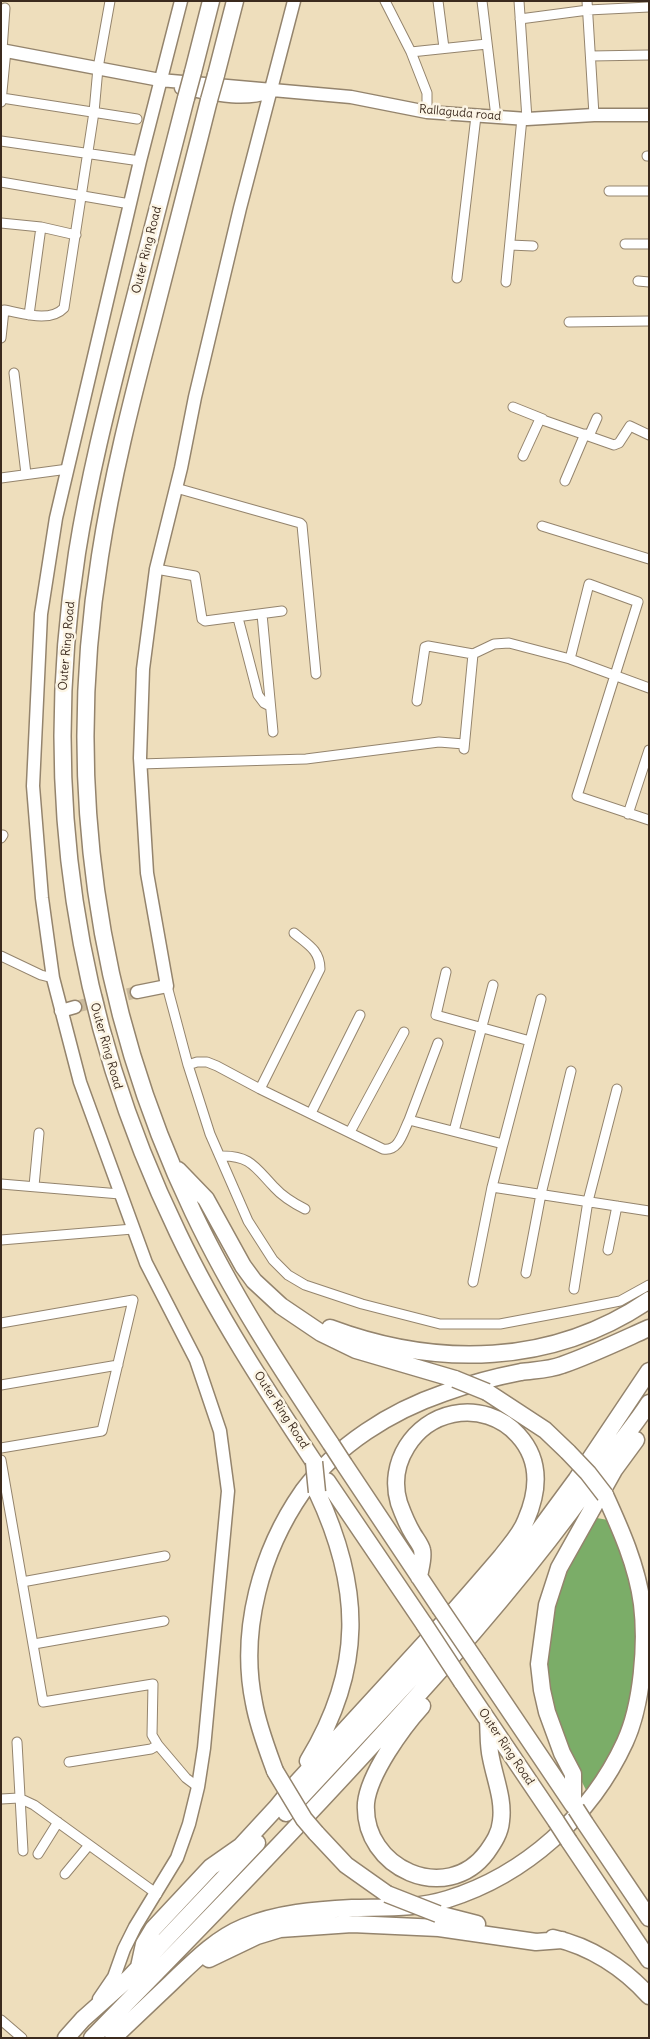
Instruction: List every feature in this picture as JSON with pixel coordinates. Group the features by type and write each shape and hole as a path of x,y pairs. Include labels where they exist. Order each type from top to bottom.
{"highway":[{"name":"Outer Ring Road","path":"211,1 107,407 77,552 66,641 62,716 62,778 70,876 88,975 102,1036 120,1095 149,1171 179,1236 211,1297 239,1345 314,1462 322,1487 424,1624 649,1960"},
{"name":"Outer Ring Road","path":"235,1 127,420 100,555 88,643 84,725 85,777 96,900 110,970 124,1030 147,1102 170,1162 201,1229 240,1301 330,1444 649,1918"},
{"path":"170,1162 206,1199 243,1266 254,1281 281,1306 308,1325 336,1335 422,1352 472,1355 513,1352 549,1346 580,1336 630,1312 649,1300"},
{"path":"649,1328 561,1366 506,1376 444,1393 402,1410 353,1441 324,1467 304,1491 280,1529 260,1582 252,1616 249,1660 254,1703 282,1786 304,1819 346,1865 387,1894 438,1914 476,1924 562,1940 599,1956 616,1966 649,1996"},
{"path":"113,2038 211,1946 242,1928 269,1919 317,1910 400,1908 448,1899 492,1880 521,1864 570,1823 593,1795 625,1742 640,1692 645,1638 642,1602 632,1563 620,1528 605,1496 588,1473 545,1430 487,1392 455,1379 356,1350 336,1335"},
{"path":"582,1484 649,1372"},
{"path":"66,2038 139,1967 144,1944 152,1929 211,1867 246,1847 283,1819 475,1610 649,1403"},
{"path":"293,1787 477,1586 522,1529 536,1490 533,1459 526,1444 515,1431 502,1422 484,1414 465,1412 446,1416 432,1421 416,1434 404,1449 398,1463 398,1500 406,1521 422,1551 419,1577"},
{"path":"488,1721 490,1756 501,1803 501,1821 497,1839 480,1861 461,1873 441,1878 423,1878 404,1871 390,1861 375,1843 368,1826 366,1804 371,1782 416,1712 498,1619 649,1422"},
{"path":"573,1805 573,1774 550,1720 542,1690 539,1664 543,1631 547,1605 559,1568 614,1470"},
{"path":"92,2038 259,1865 283,1819 293,1787 317,1746 336,1706 346,1671 350,1635 350,1604 346,1574 322,1487"},
{"path":"181,1974 224,1951 257,1936 280,1929 352,1924 439,1928 536,1942 562,1940"}],"street":[{"path":"1,338 3,309 29,315 51,316 64,308 94,112 98,68 110,1"},
{"path":"97,2006 114,1977 124,1949 135,1927 157,1894 177,1858 189,1824 199,1782 204,1748 228,1491 220,1431 196,1360 146,1263 80,1082 53,978 42,898 32,786 41,614 56,518 140,161 181,1"},
{"path":"294,1 238,217 195,396 176,488 156,569 143,669 140,764 147,873 167,986 188,1065 210,1134 248,1221 273,1260 288,1275 305,1285 362,1304 440,1324 500,1324 620,1301 649,1285"},
{"path":"385,1 411,52 427,93 427,112"},
{"path":"438,1 444,48"},
{"path":"482,1 496,117"},
{"path":"506,282 524,118 519,1"},
{"path":"520,18 588,6 649,7"},
{"path":"588,6 594,115"},
{"path":"1,103 5,8"},
{"path":"411,52 487,44"},
{"name":"Rallaguda road","path":"3,50 160,80 212,83 272,91 351,97 427,112 524,118 649,115"},
{"path":"592,56 649,55"},
{"path":"2,98 137,119"},
{"path":"457,278 476,116"},
{"path":"1,141 140,161"},
{"path":"1,182 130,204"},
{"path":"609,191 649,191"},
{"path":"1,223 41,227 76,234"},
{"path":"29,315 41,227"},
{"path":"625,244 649,244"},
{"path":"510,245 533,246"},
{"path":"638,281 649,282"},
{"path":"569,322 649,321"},
{"path":"14,373 26,474"},
{"path":"513,407 614,445 618,443 630,426 649,434"},
{"path":"565,481 597,418"},
{"path":"523,456 538,422 543,419"},
{"path":"1,478 68,469"},
{"path":"176,488 302,525 316,674"},
{"path":"542,526 649,559"},
{"path":"156,569 195,576 202,619 205,622 282,611"},
{"path":"570,659 589,584 638,602 577,796 649,820"},
{"path":"262,614 272,732"},
{"path":"238,618 258,695 264,703 270,706"},
{"path":"417,701 425,647 428,646 473,654 494,644 509,643 570,659 649,688"},
{"path":"140,764 306,759 439,742 464,747 473,654"},
{"path":"628,814 649,750"},
{"path":"260,1088 320,969 320,958 294,932"},
{"path":"1,956 41,975 53,978"},
{"path":"446,972 436,1015 530,1041"},
{"path":"454,1131 493,985"},
{"path":"137,992 167,986"},
{"path":"473,1282 492,1187 541,999"},
{"path":"61,1011 75,1007"},
{"path":"311,1113 360,1015"},
{"path":"350,1132 404,1032"},
{"path":"188,1065 197,1062 212,1064 383,1149 390,1150 395,1148 409,1120 438,1043"},
{"path":"526,1273 541,1194 571,1071"},
{"path":"574,1289 588,1201 618,1089"},
{"path":"409,1120 503,1144"},
{"path":"34,1186 40,1133"},
{"path":"220,1156 233,1156 248,1160 287,1199 305,1209"},
{"path":"1,1184 120,1194"},
{"path":"492,1187 649,1211"},
{"path":"608,1250 617,1206"},
{"path":"1,1240 133,1229"},
{"path":"1,1323 133,1300 102,1431 1,1448"},
{"path":"1,1385 118,1365"},
{"path":"1,1460 43,1702 153,1684 152,1735 186,1778 199,1782"},
{"path":"22,1582 165,1556"},
{"path":"34,1644 164,1621"},
{"path":"17,1742 23,1851"},
{"path":"69,1762 151,1749 158,1745"},
{"path":"1,1799 19,1798 34,1805 157,1894"},
{"path":"38,1854 58,1822"},
{"path":"64,1874 89,1845"},
{"path":"1,2020 22,2038"}],"green space":[{"path":"591,1517 608,1520 625,1559 634,1599 637,1642 634,1684 625,1724 609,1759 586,1790 574,1766 552,1708 545,1655 558,1582"}],"tunnel":[{"path":"75,1007 137,992"}]}
